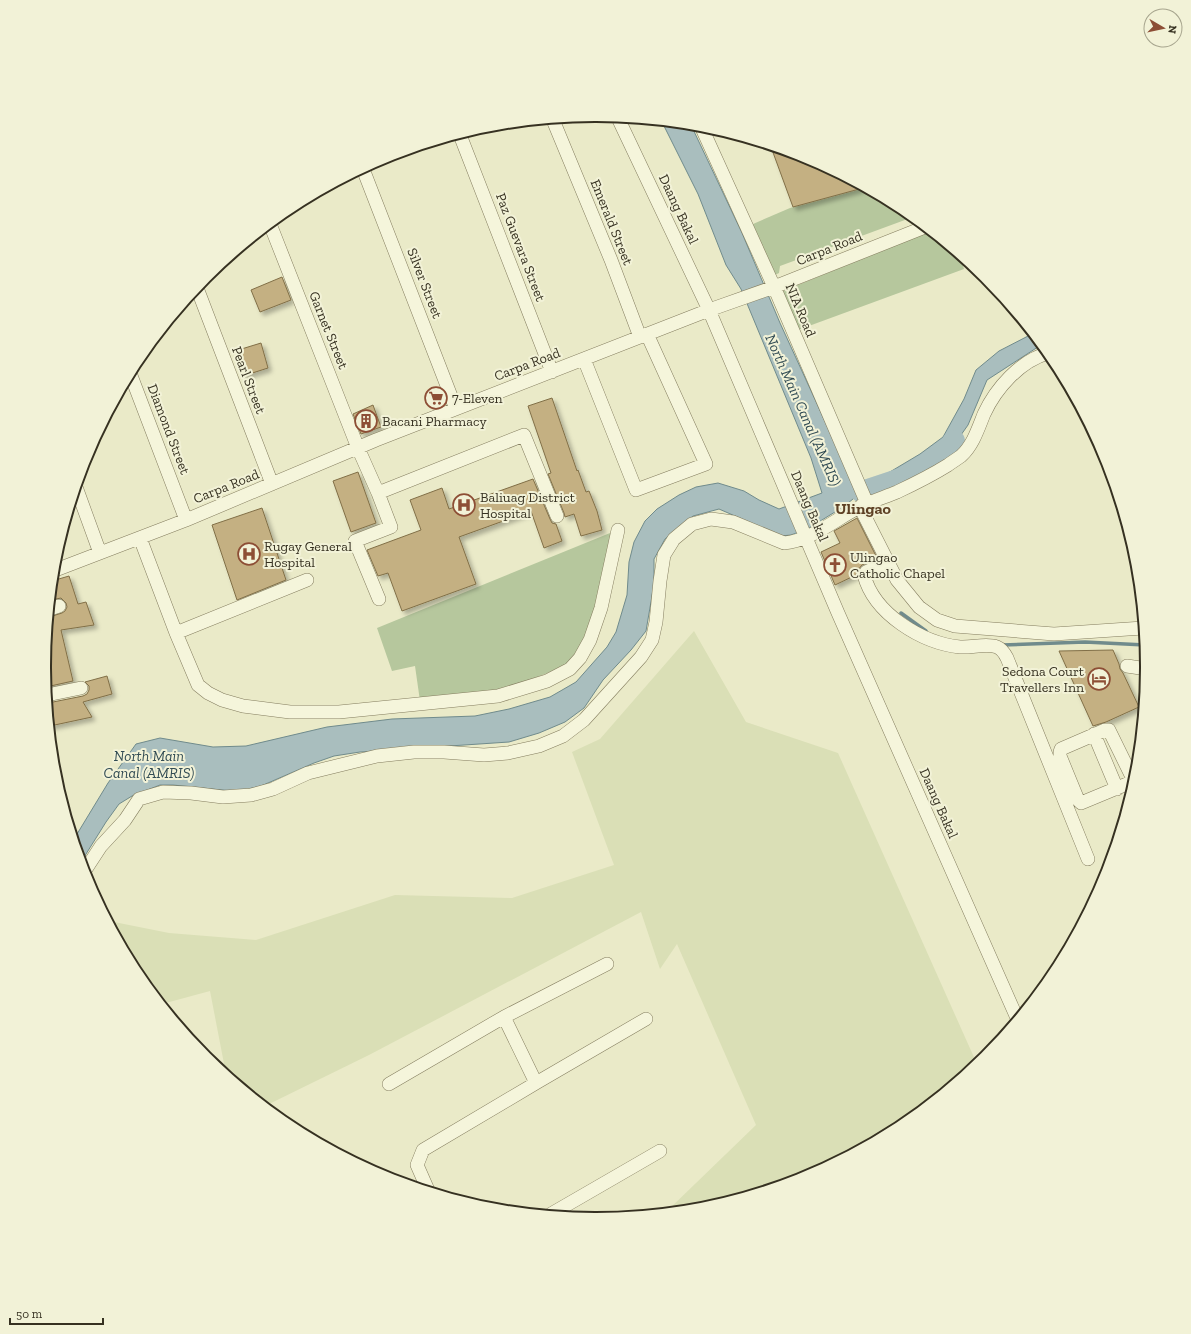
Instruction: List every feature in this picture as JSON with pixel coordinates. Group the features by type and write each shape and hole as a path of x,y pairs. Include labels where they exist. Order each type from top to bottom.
{"street":[{"name":"Daang Bakal","path":"621,123 709,310 838,613 1015,1013"},
{"name":"Emerald Street","path":"555,124 644,336 706,464 636,490 584,359"},
{"name":"NIA Road","path":"704,134 772,288 888,562 897,580 919,607 937,620 955,626 1054,634 1139,628"},
{"name":"Paz Guevara Street","path":"462,139 552,372"},
{"name":"Silver Street","path":"365,174 456,409"},
{"name":"Garnet Street","path":"272,229 358,448 378,492 391,527 355,541 379,599"},
{"name":"Carpa Road","path":"60,569 186,520 297,473 456,409 709,310 772,288 919,229"},
{"name":"Pearl Street","path":"199,294 272,484"},
{"path":"88,865 101,846 124,820 139,799 163,792 223,796 251,795 274,790 308,773 377,756 414,752 444,752 484,755 508,753 539,746 563,736 584,720 641,657 652,640 656,622 664,555 674,539 692,524 711,519 733,522 784,543 794,542 804,533 862,499 898,492 932,474 961,456 973,441 985,412 999,388 1020,369 1037,356 1041,355"},
{"name":"Diamond Street","path":"133,381 186,520"},
{"path":"378,492 524,435 557,516"},
{"path":"79,495 100,553"},
{"path":"140,538 176,633 198,685 208,693 222,700 243,706 290,712 339,712 498,696 547,681 570,669 580,658 590,640 601,608 618,530"},
{"path":"888,562 866,572 864,575 869,588 878,602 894,618 919,635 940,643 960,647 993,646 998,647 1003,651 1088,859"},
{"path":"176,633 307,580"},
{"path":"1127,666 1140,668"},
{"path":"52,694 81,688"},
{"path":"1127,784 1081,804 1060,756 1060,752 1061,749 1094,734 1109,730 1130,773"},
{"path":"1094,734 1117,789"},
{"path":"389,1084 504,1017 607,964"},
{"path":"504,1017 536,1083"},
{"path":"425,1184 417,1165 423,1150 646,1019"},
{"path":"558,1210 660,1151"}],"green space":[{"path":"857,190 906,220 780,266 779,273 775,275 753,224 790,208"},
{"path":"925,233 955,258 963,265 964,269 798,330 781,292"},
{"path":"610,533 617,542 577,661 525,682 467,699 420,701 415,666 392,671 377,628"},
{"path":"694,631 746,722 838,753 974,1058 927,1099 898,1120 868,1139 836,1155 771,1183 702,1201 672,1206 756,1125 677,944 660,969 641,912 369,1055 270,1103 224,1065 210,991 168,1003 143,970 115,922 169,933 256,940 395,895 512,898 614,865 572,752 600,739"}],"water":[{"name":"North Main Canal (AMRIS)","path":"664,127 694,132 742,233 780,323 855,487 868,485 920,454 943,437 964,399 976,370 999,351 1027,336 1036,348 987,380 968,425 949,452 884,486 858,495 843,507 809,528 791,535 781,536 719,509 693,516 665,539 654,559 654,584 646,631 631,650 603,680 584,708 565,722 539,733 509,742 360,752 334,756 261,786 248,789 232,791 160,785 132,796 119,804 85,856 77,833 108,783 136,744 160,738 213,747 246,746 327,727 392,719 475,716 509,709 550,697 576,682 607,647 616,632 627,595 629,562 634,542 645,521 657,509 679,495 696,487 718,483 744,491 779,509 822,493 811,458 741,289 726,265 698,194"}],"building":[{"path":"773,152 804,164 857,190 793,207"},
{"path":"282,277 291,300 260,312 251,290"},
{"path":"261,343 268,368 243,376 235,351"},
{"path":"552,398 577,471 578,470 586,492 589,491 597,511 602,530 581,536 574,514 565,517 548,474 551,473 528,406"},
{"name":"Bacani Pharmacy","path":"373,405 381,427 361,434 353,414"},
{"path":"358,472 376,523 351,532 333,481"},
{"path":"533,479 552,523 556,524 562,541 544,548 531,511 459,537 476,584 402,611 388,573 378,576 367,550 421,530 410,500 442,488 449,509"},
{"name":"Rugay General Hospital","path":"262,508 286,580 237,600 212,525"},
{"path":"857,518 877,558 862,565 857,571 856,575 835,585 821,552 840,543 834,531"},
{"path":"69,576 78,604 86,602 94,625 61,630 73,681 52,686 52,631 54,616 62,613 67,607 66,603 61,598 56,599 58,579"},
{"name":"Sedona Court Travellers Inn","path":"1113,650 1120,669 1139,707 1106,722 1093,726 1059,651"},
{"path":"107,676 112,694 83,702 92,717 55,725 52,702 87,694 89,686 85,682"}],"waterway":[{"path":"862,492 910,476 949,448 954,441"},
{"path":"901,613 926,631"},
{"path":"1002,645 1085,642 1139,645"}],"place":[{"name":"7-Eleven","path":"436,398"},
{"name":"Bacani Pharmacy","path":"366,421"},
{"name":"Baliuag District Hospital","path":"464,505"},
{"name":"Rugay General Hospital","path":"249,554"},
{"name":"Ulingao Catholic Chapel","path":"835,565"},
{"name":"Sedona Court Travellers Inn","path":"1099,679"}],"district":[{"name":"Ulingao","path":"863,508"}]}
